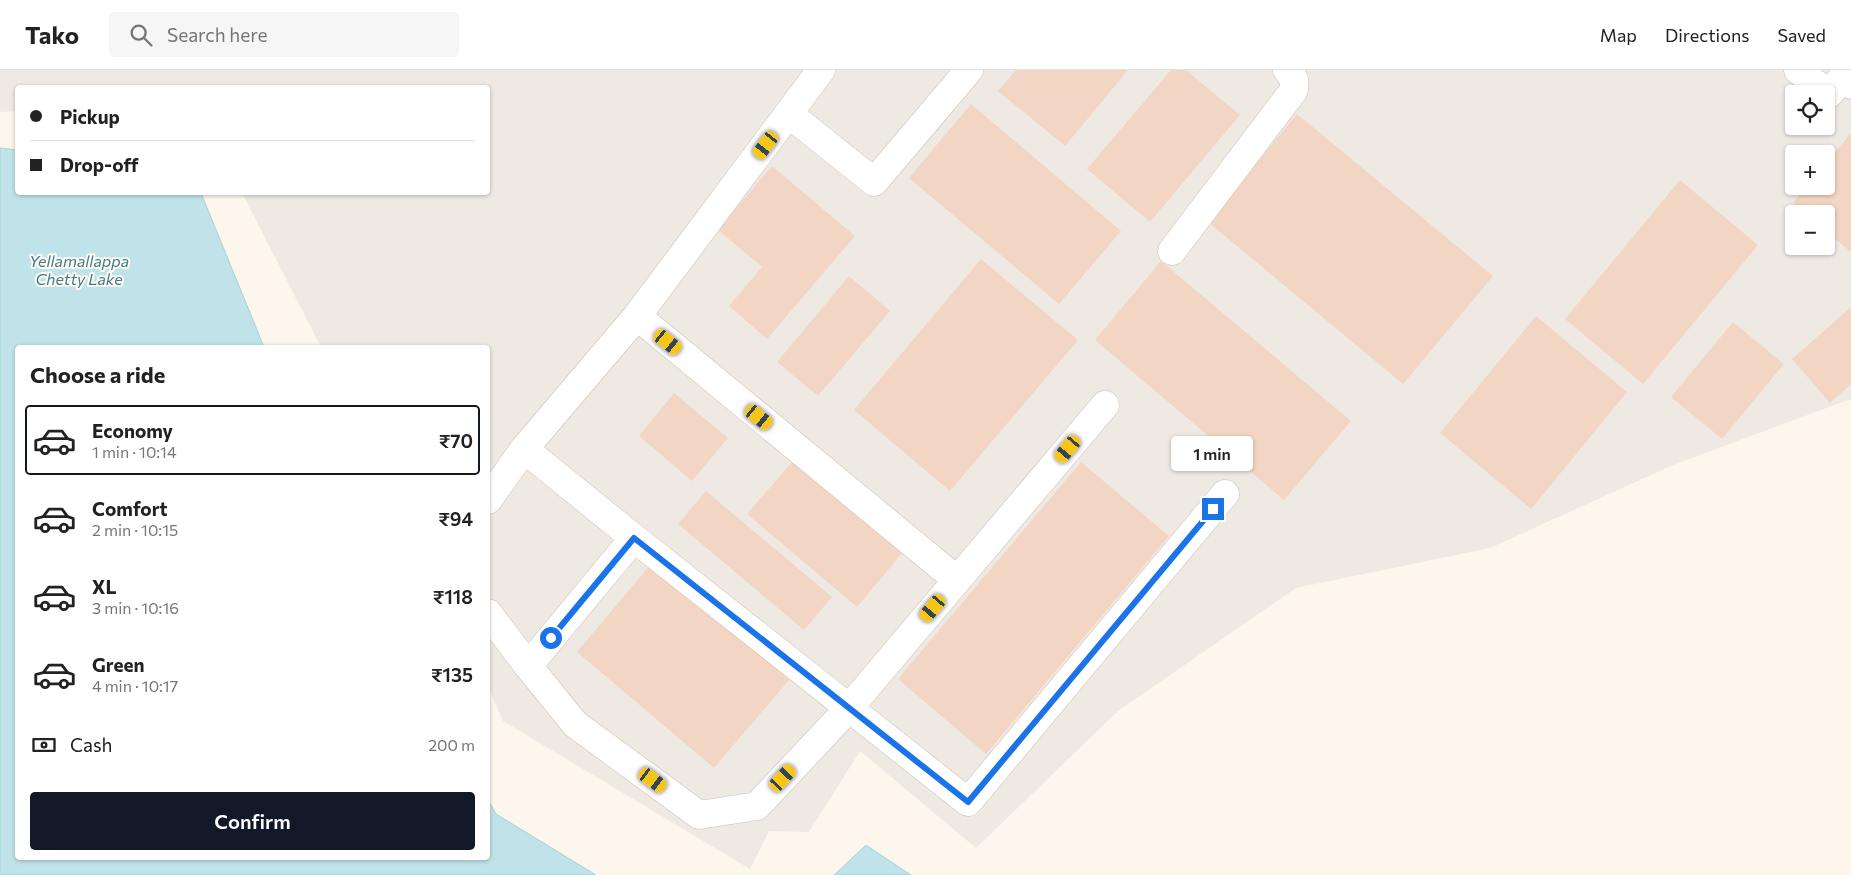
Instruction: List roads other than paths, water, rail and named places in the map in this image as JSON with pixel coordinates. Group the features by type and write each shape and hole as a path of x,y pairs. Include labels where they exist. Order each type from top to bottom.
{"lane":[{"path":"490,497 524,450 638,316 821,70"},
{"path":"789,114 874,182 969,70"},
{"path":"1172,252 1294,90 1294,79 1287,70"},
{"path":"1798,70 1829,94 1842,78 1851,86"},
{"path":"638,316 958,580"},
{"path":"490,616 575,724 699,814 756,806 849,708 1105,405"},
{"path":"524,450 968,802 1225,494"},
{"path":"528,666 634,538"}],"water":[{"name":"Yellamallappa Chetty Lake","path":"0,148 15,150 15,195 202,195 263,345 15,345 15,860 490,860 490,804 496,814 596,875 0,875"},
{"path":"866,845 911,875 834,875"}]}
